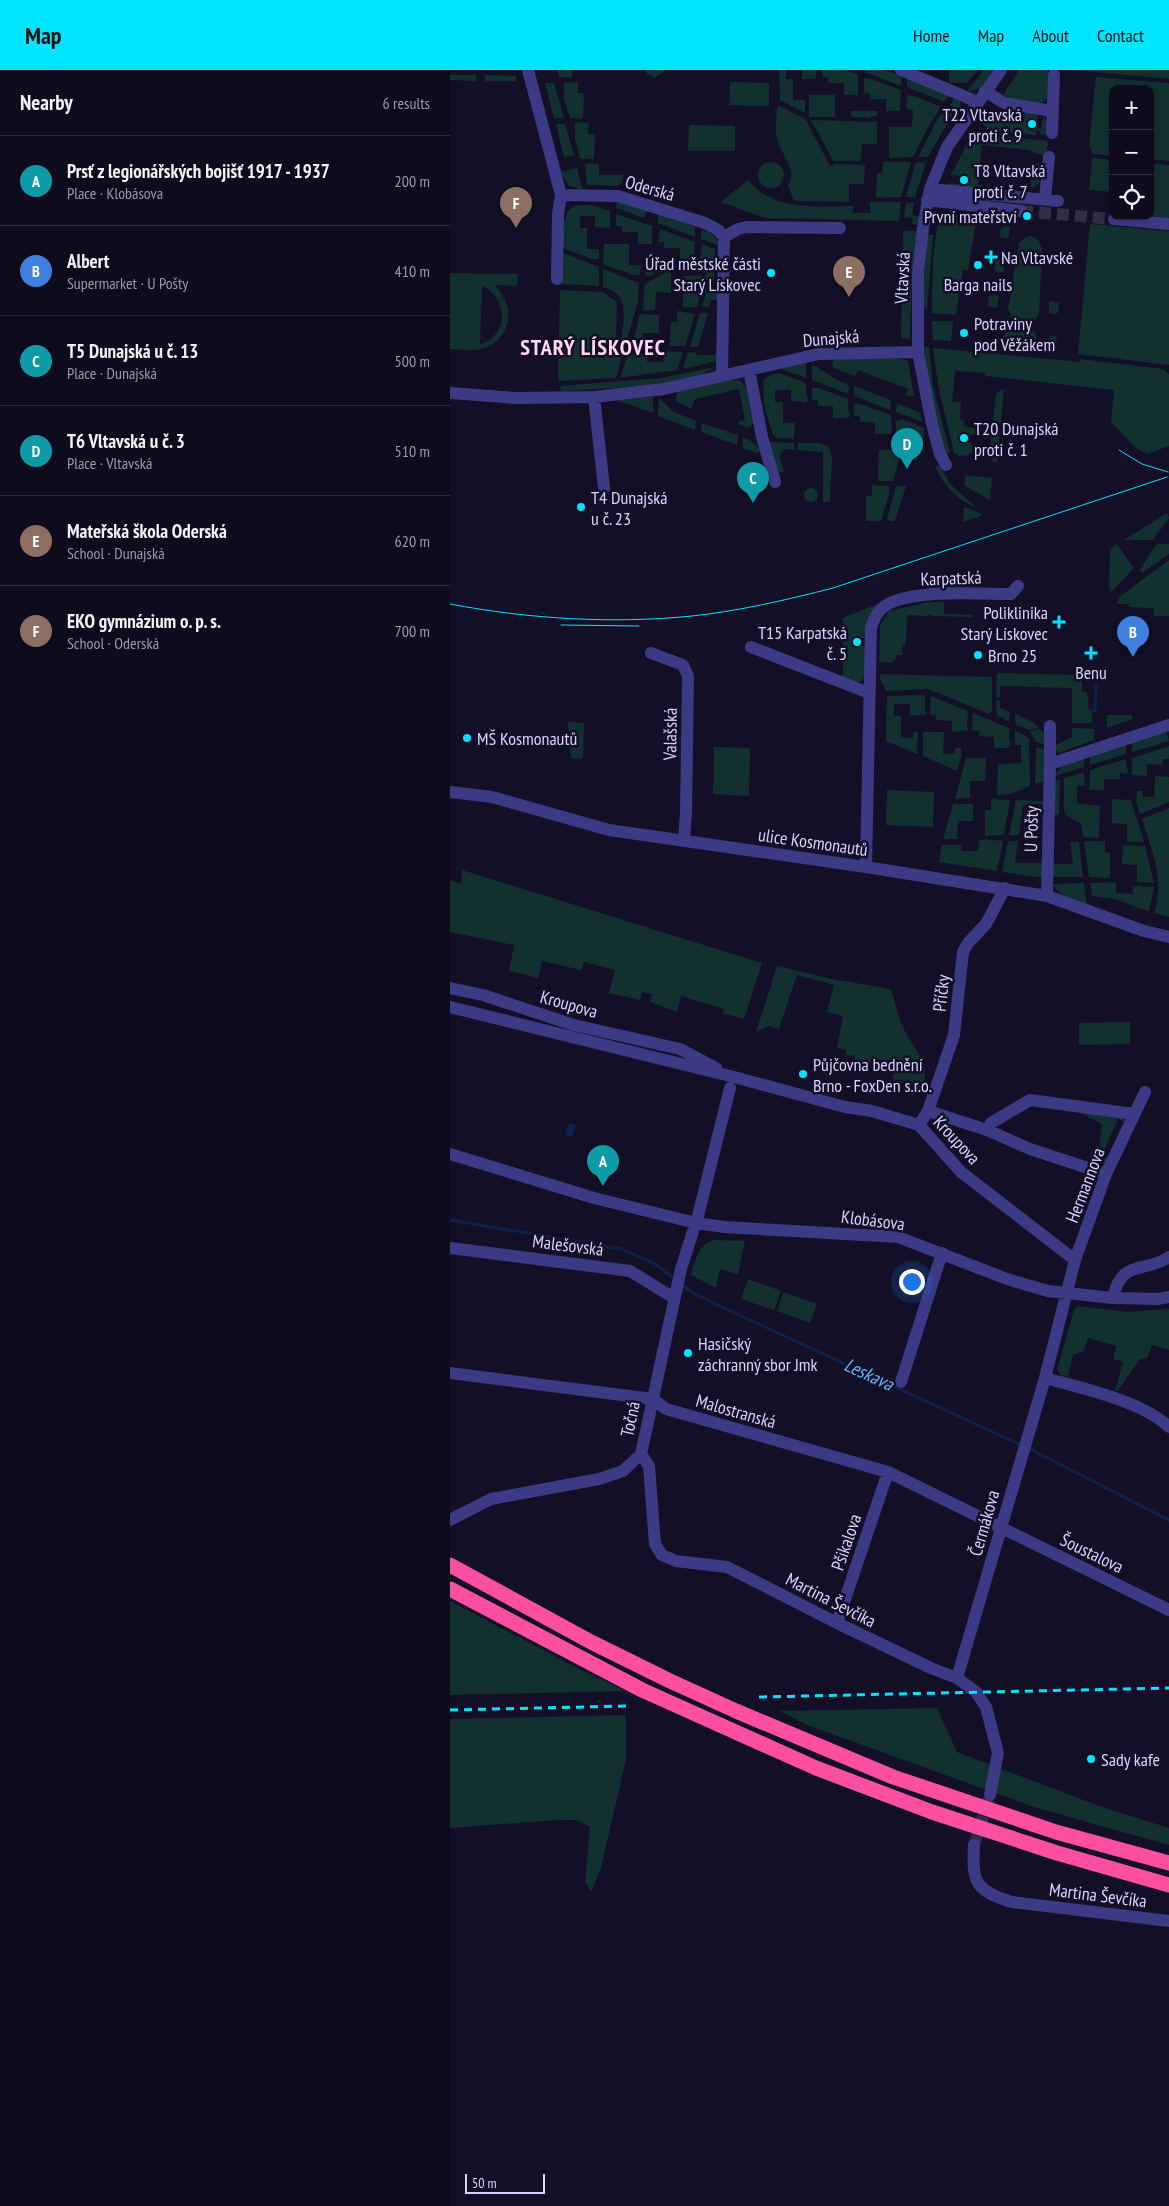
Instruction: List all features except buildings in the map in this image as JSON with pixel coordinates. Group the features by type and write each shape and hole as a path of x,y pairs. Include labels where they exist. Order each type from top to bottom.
{"highway":[{"path":"450,1565 591,1642 670,1681 893,1777 1056,1832 1169,1863"},
{"path":"450,1589 642,1690 816,1768 940,1815 1057,1853 1169,1885"}],"street":[{"path":"528,70 561,194 558,214 558,279"},
{"path":"901,70 1004,102 1052,111"},
{"name":"Vltavská","path":"946,465 940,454 932,424 918,352 918,274 929,195 947,147 1001,70"},
{"path":"1052,132 1054,75"},
{"path":"1045,199 1049,157"},
{"name":"Oderská","path":"561,194 618,196 705,223 718,230 724,237"},
{"path":"929,195 1058,201"},
{"path":"929,195 1021,212"},
{"path":"1125,220 1169,224"},
{"path":"722,376 724,237 738,229 747,227 840,228"},
{"name":"Dunajská","path":"450,393 516,398 594,397 657,391 819,354 918,352"},
{"path":"749,370 762,437 775,482"},
{"path":"594,397 604,488"},
{"name":"Karpatská","path":"866,867 869,693 871,628 873,621 883,607 918,595 1011,594 1018,586"},
{"path":"751,647 869,693"},
{"name":"Valašská","path":"651,653 683,665 688,676 684,840"},
{"path":"1050,764 1169,725"},
{"name":"U Pošty","path":"1047,896 1050,726"},
{"name":"ulice Kosmonautů","path":"450,792 492,798 609,830 866,867 1047,896 1144,931 1169,937"},
{"name":"Příčky","path":"919,1125 928,1111 954,1036 963,952 968,943 986,924 1005,888"},
{"name":"Kroupova","path":"450,988 483,995 574,1026 680,1049 732,1082"},
{"name":"Kroupova","path":"450,1007 732,1082 919,1125 960,1172 1075,1260"},
{"path":"696,1222 732,1082"},
{"name":"Hermannova","path":"1068,1294 1075,1260 1106,1174 1145,1092"},
{"path":"987,1130 991,1123 1030,1100 1134,1114"},
{"path":"928,1111 987,1130 1030,1149 1106,1174"},
{"name":"Klobásova","path":"450,1154 594,1198 696,1222 725,1227 898,1237 1007,1279 1068,1294 1113,1298 1158,1299 1169,1297"},
{"name":"Točná","path":"450,1520 491,1499 600,1479 623,1471 641,1454 675,1295 696,1222"},
{"name":"Malešovská","path":"450,1248 630,1271 675,1295"},
{"path":"901,1382 942,1253"},
{"path":"1113,1298 1116,1285 1134,1268 1169,1257"},
{"name":"Čermákova","path":"957,1678 1068,1294"},
{"name":"Malostranská","path":"450,1373 652,1399 666,1408 888,1472 1000,1528"},
{"path":"1045,1378 1121,1400 1163,1421 1169,1427"},
{"name":"Martina Ševčíka","path":"641,1454 649,1466 655,1544 662,1555 676,1561 727,1567 933,1670 957,1678 976,1692 986,1707 998,1753 990,1795"},
{"name":"Pšikalova","path":"837,1623 888,1472"},
{"name":"Šoustalova","path":"1000,1528 1169,1610"},
{"name":"Martina Ševčíka","path":"974,1845 973,1872 982,1889 998,1898 1012,1902 1169,1921"}],"green space":[{"path":"557,70 572,70 572,78 559,77"},
{"path":"646,70 666,70 655,78 647,74"},
{"path":"779,70 786,70 786,79 793,79 793,100 805,100 805,113 780,100"},
{"path":"802,70 816,70 816,79 802,79"},
{"path":"822,70 846,70 858,75 858,95 844,95 844,83 828,83 828,77 822,77"},
{"path":"865,70 884,70 902,76 901,86 865,72"},
{"path":"949,70 978,70 967,83 949,83"},
{"path":"984,70 995,70 987,82 980,88 967,91"},
{"path":"1019,70 1048,70 1048,97 1045,101 1027,103 1003,95"},
{"path":"1072,70 1169,70 1169,79"},
{"path":"450,75 476,75 476,81 450,80"},
{"path":"485,75 516,76 516,81 485,81"},
{"path":"1096,77 1169,83 1169,161 1154,159 1154,85 1109,85 1109,156 1093,154 1089,145"},
{"path":"864,78 901,90 900,111 886,111 886,99 870,99 870,94 864,93"},
{"path":"907,78 950,95 944,102 907,87"},
{"path":"578,82 578,93 584,93 583,119 570,118 564,98 564,83"},
{"path":"730,82 769,83 769,106 729,105"},
{"path":"545,83 554,83 564,118 554,118"},
{"path":"809,95 835,95 835,117 809,117"},
{"path":"907,95 939,106 940,109 913,157 889,158 889,127 912,127 913,110 906,109"},
{"path":"955,97 960,101 962,112 950,105"},
{"path":"780,106 802,117 807,122 830,166 835,164 865,165 864,184 849,184 849,202 794,201 788,186 791,179 790,166 780,148 776,135 777,107"},
{"path":"946,108 953,113 928,157 918,157 936,122"},
{"path":"991,110 991,113 1024,119 1025,112 1038,114 1037,120 1029,119 1028,127 1041,129 1043,116 1047,123 1046,135 1040,134 1040,131 1036,130 1035,135 988,130 982,123"},
{"path":"851,111 877,111 877,116 871,116 871,118 851,117"},
{"path":"811,120 877,122 877,144 862,144 861,161 833,161"},
{"path":"575,123 589,123 588,134 595,134 594,159 580,159 575,139"},
{"path":"556,124 565,124 574,155 564,157"},
{"path":"689,125 735,126 735,151 688,151"},
{"path":"977,133 1048,141 1046,157 1029,150 982,145 978,185 983,185 983,188 948,188 949,183 969,185 970,177 951,175 970,138"},
{"path":"1092,158 1109,160 1109,192 1089,190"},
{"path":"1033,161 1034,164 1041,162 1040,182 1034,187 1030,187"},
{"path":"771,162 780,166 784,175 780,184 771,188 762,184 758,175 762,166"},
{"path":"883,162 911,162 901,197 876,198 877,173 882,173"},
{"path":"916,162 926,163 915,197 906,197"},
{"path":"585,164 599,164 599,175 624,175 621,184 615,186 587,185"},
{"path":"1154,164 1169,165 1169,218 1154,216"},
{"path":"577,168 583,190 568,185 560,172"},
{"path":"748,180 770,198 796,205 853,206 853,213 870,213 870,202 901,202 899,221 765,218 721,202"},
{"path":"617,201 647,210 644,218 616,208"},
{"path":"914,202 912,215 919,217 918,225 912,224 913,218 904,217 906,203"},
{"path":"578,205 593,205 610,211 610,228 595,227 595,216 580,216 580,228 587,228 587,249 599,249 599,259 591,259 561,247 560,221 565,221 568,211"},
{"path":"949,213 977,216 968,270 963,270 956,315 932,313 935,239 940,219"},
{"path":"616,214 652,226 652,244 638,244 638,232 622,232 622,226 616,226"},
{"path":"658,214 695,227 695,237 658,223"},
{"path":"1090,224 1169,231 1169,365 1078,354"},
{"path":"1005,226 1010,227 1008,239 1000,237 1001,228"},
{"path":"660,229 695,242 694,260 680,260 680,248 664,248 664,242 658,242"},
{"path":"701,230 713,235 720,246 701,239"},
{"path":"903,231 917,231 912,274 910,339 901,338"},
{"path":"928,235 933,235 927,310 922,303"},
{"path":"1031,236 1038,240 1042,249 1039,314 1035,320 1027,323 1013,320 1008,308 1019,243 1026,237"},
{"path":"604,244 629,244 629,265 641,265 640,275 633,275 603,264"},
{"path":"702,244 715,249 714,284 704,284 697,307 683,307 683,276 706,276 707,259 700,258"},
{"path":"560,252 599,267 599,286 560,284"},
{"path":"646,260 671,260 671,263 650,276 645,275"},
{"path":"999,260 1005,261 1003,273 994,271 995,262"},
{"path":"603,269 639,283 638,301 627,340 622,339 624,315 622,301 612,290 603,287"},
{"path":"671,269 671,293 656,292 655,310 643,310 644,285"},
{"path":"450,273 518,274 517,286 495,285 506,302 508,311 506,329 501,336 485,348 473,350 450,349","holes":["482,286 491,292 501,307 501,325 497,333 480,344"]},
{"path":"707,289 719,289 719,300 711,300 709,307 702,307"},
{"path":"560,290 603,292 617,302 616,340 613,340 612,344 622,344 621,359 616,378 558,381"},
{"path":"989,296 999,296 997,308 988,306"},
{"path":"1049,301 1059,303 1056,314 1049,313"},
{"path":"677,311 695,314 685,346 670,346 671,322 677,322"},
{"path":"700,313 708,313 698,347 690,347"},
{"path":"640,314 659,315 659,333 643,333 643,351 631,350"},
{"path":"932,321 953,321 951,341 933,340"},
{"path":"1015,327 1034,332 1037,339 1037,351 1002,348 1005,333"},
{"path":"1057,337 1055,350 1047,347 1049,338"},
{"path":"924,346 929,347 933,386 950,453 945,453 928,387"},
{"path":"933,348 1080,362 1080,359 1163,369 1169,374 1169,446 1147,454 1136,448 1111,422 1114,390 985,376 985,373 956,371 956,364 952,401 961,402 960,420 964,421 964,427 979,429 978,435 961,434 960,442 972,443 972,452 969,455 959,456 954,453 938,385"},
{"path":"665,351 683,352 677,370 620,378 628,355 647,355 647,362 664,362"},
{"path":"688,352 697,353 696,355 718,355 717,361 683,369"},
{"path":"901,359 908,361 914,396 906,396 908,389 858,370 855,376 834,368 833,360"},
{"path":"806,362 806,378 782,369 783,367"},
{"path":"812,364 837,380 849,385 848,394 812,380"},
{"path":"715,367 702,374 684,379 642,386 562,391 559,386 661,378"},
{"path":"779,373 806,383 806,396 808,400 806,402 791,401 791,390 775,390 775,402 783,402 783,423 795,423 794,439 778,438 773,435 764,405 763,381 770,375"},
{"path":"732,379 741,381 746,388 753,422 748,428 738,424 739,421 745,420 739,389 695,399 691,409 676,401 677,393 680,391"},
{"path":"854,386 891,400 890,410 854,396"},
{"path":"812,388 819,388 848,399 848,412 850,416 848,418 833,418 833,406 818,406 818,400 812,400"},
{"path":"1004,389 997,463 992,461 989,455 996,393"},
{"path":"653,397 653,413 619,401 619,400"},
{"path":"659,398 674,412 696,421 695,430 658,416"},
{"path":"897,403 920,413 923,422 896,412"},
{"path":"854,404 860,404 891,415 892,432 890,434 875,434 875,422 860,422 860,416 854,416"},
{"path":"902,419 924,428 924,437 917,460 899,460 893,481 878,481 879,450 902,450 902,433 896,432 896,421"},
{"path":"702,423 738,435 737,445 701,432"},
{"path":"743,437 751,441 762,451 757,453 743,448"},
{"path":"769,442 794,443 794,450 785,449 781,453 780,458 784,472 778,472"},
{"path":"798,443 820,443 829,447 832,457 830,502 823,502 823,452 798,450"},
{"path":"935,466 940,466 950,484 976,507 962,500 951,491 942,480"},
{"path":"965,475 992,478 990,500 965,486"},
{"path":"872,485 889,486 889,494 881,521 866,521 866,496 872,496"},
{"path":"896,486 906,486 895,521 891,521 887,519"},
{"path":"811,488 816,490 818,495 816,500 811,502 806,500 804,495 806,490"},
{"path":"964,507 982,514 983,515 963,522"},
{"path":"1167,513 1169,518 1153,540 1124,540"},
{"path":"1117,544 1134,568 1111,592 1109,589 1110,549"},
{"path":"1156,544 1169,544 1169,554 1142,573 1140,570"},
{"path":"1169,560 1169,616 1154,616 1153,608 1129,607 1129,604 1117,604 1119,597"},
{"path":"978,575 978,583 956,583 956,591 923,590"},
{"path":"929,602 944,602 944,614 975,615 972,615 972,617 932,616 931,614 927,616 907,615 906,645 902,645 903,655 896,655 895,660 891,663 879,662 880,625 889,611"},
{"path":"880,603 869,619 866,638 853,638 853,646 865,646 865,676 858,682 843,679 843,618"},
{"path":"997,673 1082,675 1082,691 1087,692 1089,710 1092,710 1092,723 1072,723 1072,688 1000,686 1000,697 996,697"},
{"path":"880,674 992,677 992,711 989,714 928,689 886,691 880,679"},
{"path":"925,695 925,711 927,714 910,716 910,704 894,704 894,716 901,716 901,737 913,738 913,732 918,732 917,754 886,741 887,696"},
{"path":"931,696 968,711 967,727 969,730 952,732 952,721 936,720 936,715 930,714"},
{"path":"996,700 1000,700 1000,708 1010,712 1009,722 997,715"},
{"path":"973,713 1009,728 1009,741 1011,745 1009,745 1009,748 994,748 994,737 979,736 979,731 972,730"},
{"path":"1015,714 1033,722 1039,728 1029,730 1016,725"},
{"path":"1107,715 1132,715 1132,719 1107,728"},
{"path":"568,722 584,723 583,759 571,758"},
{"path":"1072,728 1095,729 1094,740 1058,753 1055,748 1057,744 1072,737"},
{"path":"1040,729 1044,733 1046,745 1036,742 1030,731"},
{"path":"1015,730 1029,738 1030,786 1011,794 997,795 998,764 1021,763 1021,745 1015,745"},
{"path":"1166,731 1169,741 1132,752 1132,742"},
{"path":"923,732 944,732 943,754 955,754 955,748 961,748 961,757 957,771 923,756"},
{"path":"1126,744 1126,754 1090,765 1090,757"},
{"path":"1169,746 1169,759 1163,759 1162,765 1147,764 1147,776 1132,775 1132,758"},
{"path":"714,747 750,748 749,796 713,794"},
{"path":"1036,747 1046,750 1045,781 1035,784"},
{"path":"966,758 986,758 985,781 970,781 970,798 955,799"},
{"path":"1084,759 1084,767 1055,776 1063,766"},
{"path":"1126,759 1128,774 1120,773 1120,779 1104,779 1104,790 1089,790 1090,770"},
{"path":"1084,772 1085,786 1077,786 1077,803 1100,806 1099,838 1083,837 1081,824 1066,815 1064,810 1064,778"},
{"path":"1155,776 1169,777 1169,802 1140,814 1136,801 1137,791 1142,791 1143,797 1154,797"},
{"path":"1060,780 1059,815 1054,815 1055,781"},
{"path":"887,790 934,792 933,827 886,825"},
{"path":"991,799 1010,800 1004,835 985,836 985,810 991,810"},
{"path":"1112,799 1131,800 1144,842 1127,842 1127,824 1112,823"},
{"path":"1016,800 1045,801 1044,804 1023,805 1019,835 1009,835"},
{"path":"953,804 973,804 973,821 958,821 957,839 943,839"},
{"path":"1169,808 1169,917 1154,913 1157,900 1158,877 1142,819"},
{"path":"979,840 1003,841 997,871 939,862 942,845 961,845 961,851 978,851"},
{"path":"1008,841 1018,841 1015,863 1044,863 1043,878 1002,872"},
{"path":"1105,841 1105,852 1110,853 1110,878 1089,877 1084,842"},
{"path":"1070,842 1079,842 1083,877 1053,877 1053,864 1073,864"},
{"path":"1123,845 1145,846 1154,883 1137,882 1137,865 1122,864"},
{"path":"462,870 762,963 744,1019 723,1013 724,1009 681,996 677,1012 650,1002 652,994 642,992 640,1000 609,993 615,970 584,962 581,970 542,961 538,978 509,971 514,945 450,932 450,880 461,884"},
{"path":"1116,882 1116,893 1133,894 1133,886 1154,887 1149,912 1115,899 1092,896 1090,883"},
{"path":"1084,883 1087,904 1063,895 1053,884"},
{"path":"777,966 832,979 891,989 901,1022 923,1062 925,1078 923,1088 905,1086 906,1081 893,1079 894,1063 878,1060 877,1065 854,1063 855,1056 846,1055 846,1050 837,1048 843,1016 827,1012 834,985 797,975 779,1029 769,1026 756,1032"},
{"path":"1130,1022 1130,1044 1079,1045 1079,1023"},
{"path":"1075,1110 1123,1116 1125,1122 1118,1119 1102,1155 1108,1159 1105,1164 1091,1161 1091,1151 1099,1149 1102,1124"},
{"path":"714,1240 745,1241 738,1274 720,1269 716,1288 691,1275 701,1249 704,1245"},
{"path":"748,1279 781,1291 774,1310 741,1299"},
{"path":"783,1292 817,1304 810,1323 777,1311"},
{"path":"1078,1306 1128,1312 1169,1309 1169,1350 1152,1345 1147,1358 1140,1359 1118,1391 1115,1391 1123,1362 1113,1359 1116,1346 1088,1338 1084,1351 1073,1355 1068,1376 1061,1375 1057,1369 1074,1310"},
{"path":"450,1601 579,1669 626,1691 450,1695"},
{"path":"937,1708 957,1752 1102,1807 1169,1828 1169,1845 1034,1807 807,1725 780,1711"},
{"path":"626,1715 626,1759 601,1868 591,1892 585,1882 590,1827 575,1820 450,1828 450,1719"}],"water":[{"path":"569,1123 576,1125 572,1137 565,1135"}],"waterway":[{"path":"1093,711 1095,711 1096,684"},
{"name":"Leskava","path":"450,1220 622,1249 657,1265 676,1280"},
{"name":"Leskava","path":"681,1284 691,1292 728,1310 1023,1446"},
{"name":"Leskava","path":"1028,1448 1169,1520"}],"tunnel":[{"path":"1021,211 1109,219"},
{"path":"974,1845 989,1799"}],"tram line":[{"path":"1119,450 1142,464 1168,472"},
{"path":"450,604 510,613 601,620 692,616 745,608 833,588 1167,477"},
{"path":"561,625 639,626"}],"railway":[{"path":"759,1697 1169,1688"},
{"path":"450,1710 626,1706"}],"place":[{"name":"T22 Vltavská proti č. 9","path":"1032,124"},
{"name":"T8 Vltavská proti č. 7","path":"964,180"},
{"name":"První mateřství","path":"1027,216"},
{"name":"EKO gymnázium o. p. s.","path":"516,228"},
{"name":"Na Vltavské","path":"991,257"},
{"name":"Barga nails","path":"978,265"},
{"name":"Úřad městské části Starý Lískovec","path":"771,273"},
{"name":"Mateřská škola Oderská","path":"849,297"},
{"name":"Potraviny pod Věžákem","path":"964,333"},
{"name":"T20 Dunajská proti č. 1","path":"964,438"},
{"name":"T6 Vltavská u č. 3","path":"907,469"},
{"name":"T5 Dunajská u č. 13","path":"753,503"},
{"name":"T4 Dunajská u č. 23","path":"581,507"},
{"name":"Poliklinika Starý Lískovec","path":"1059,622"},
{"name":"T15 Karpatská č. 5","path":"857,642"},
{"name":"Benu","path":"1091,653"},
{"name":"Brno 25","path":"978,655"},
{"name":"Albert","path":"1133,657"},
{"name":"MŠ Kosmonautů","path":"467,738"},
{"name":"Půjčovna bednění Brno - FoxDen s.r.o.","path":"803,1074"},
{"name":"Prsť z legionářských bojišť 1917 - 1937","path":"603,1186"},
{"name":"Hasičský záchranný sbor Jmk","path":"688,1353"},
{"name":"Sady kafe","path":"1091,1759"}],"district":[{"name":"STARÝ LÍSKOVEC","path":"593,347"}]}
